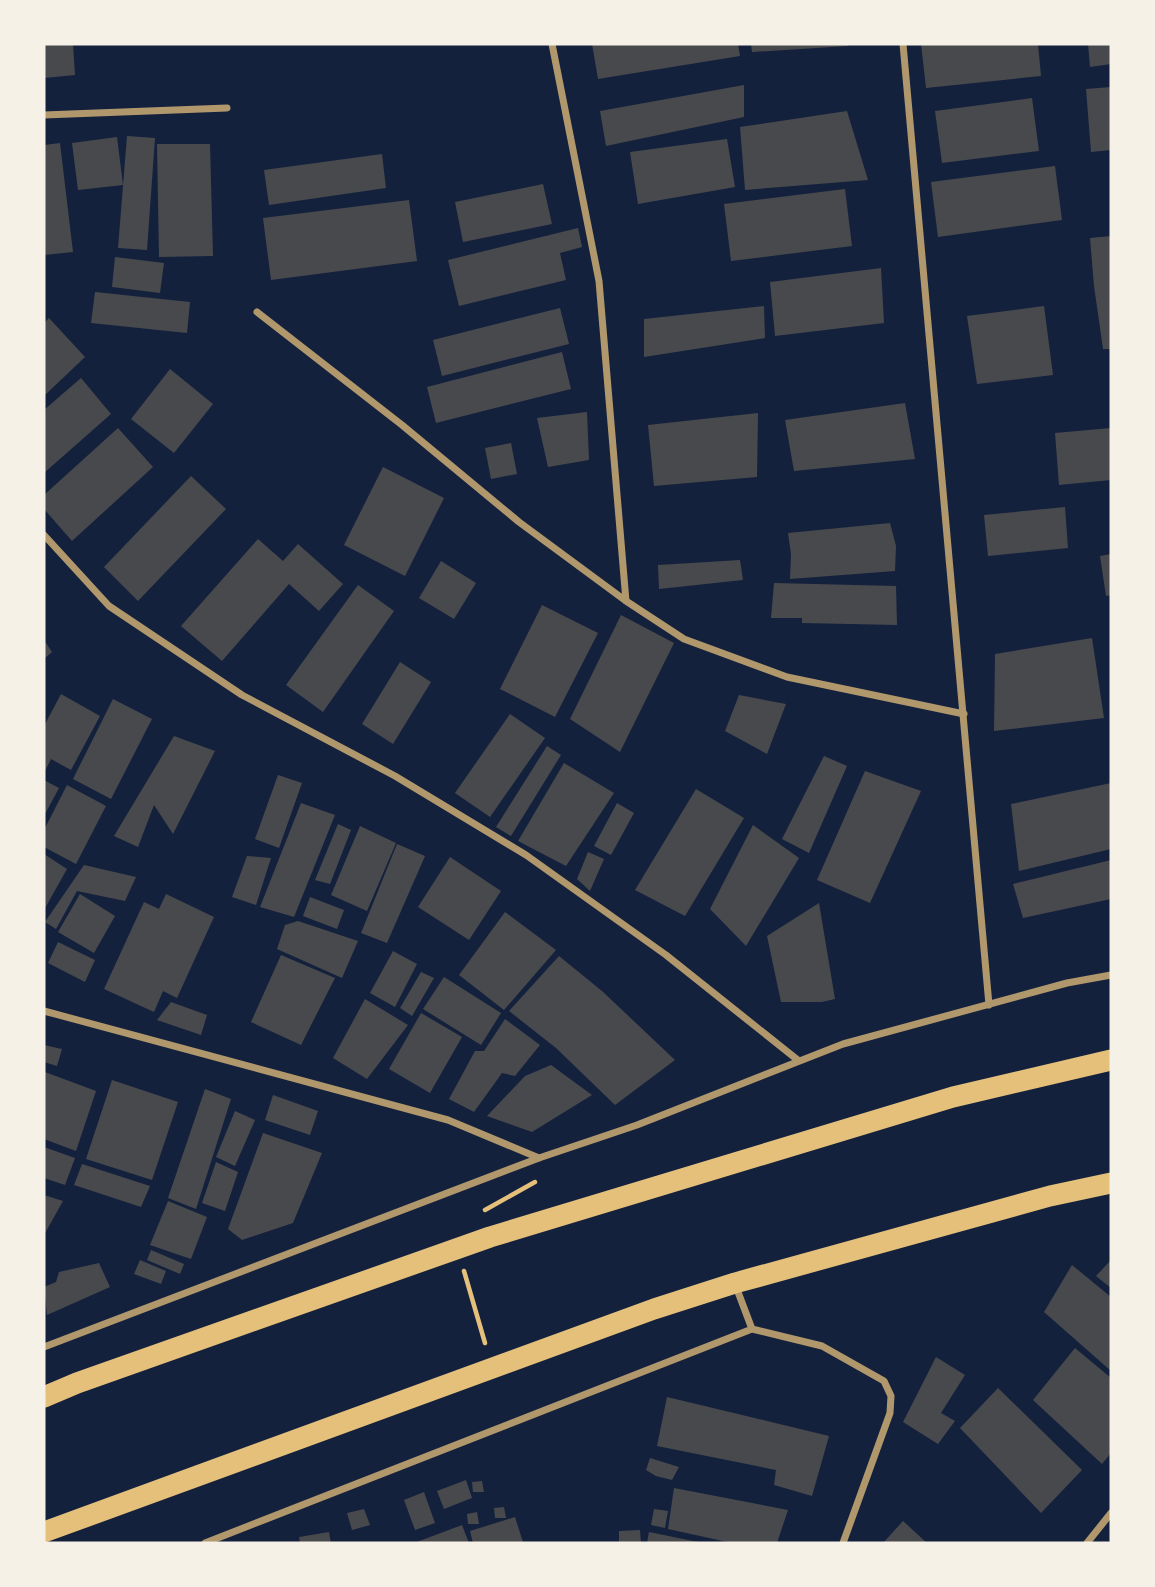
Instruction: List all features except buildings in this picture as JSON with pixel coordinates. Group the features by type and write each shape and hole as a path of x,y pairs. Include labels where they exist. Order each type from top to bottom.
{"highway":[{"path":"44,1397 490,1237 953,1097 1111,1060"},
{"path":"44,1531 603,1328 735,1283 1050,1196 1111,1183"}],"street":[{"path":"552,44 600,281 626,601"},
{"path":"903,44 989,1005"},
{"path":"44,115 227,108"},
{"path":"257,312 402,425 519,522 626,601 684,639 787,677 964,714"},
{"path":"44,535 109,606 242,695 395,776 526,855 666,955 800,1061"},
{"path":"44,1347 539,1158 637,1125 843,1044 1067,983 1111,975"},
{"path":"44,1011 449,1120 539,1158"},
{"path":"735,1283 752,1329"},
{"path":"205,1543 752,1329 822,1346 884,1381 891,1396 890,1413 843,1543"},
{"path":"1087,1543 1111,1513"}],"path":[{"path":"463,1268 486,1344"}]}
